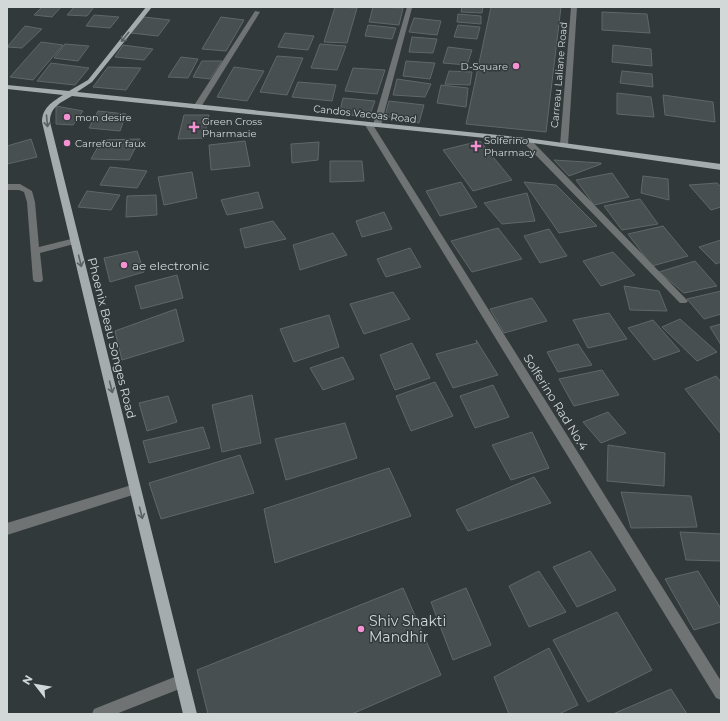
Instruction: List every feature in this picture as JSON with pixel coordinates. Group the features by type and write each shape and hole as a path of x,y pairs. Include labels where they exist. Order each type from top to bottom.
{"main road":[{"name":"Phoenix Beau Songes Road","path":"149,7 90,81 52,105 46,115 75,241 190,714"},
{"name":"Candos Vacoas Road","path":"7,86 197,108 526,140 721,167"}],"street":[{"name":"Carreau Laliane Road","path":"564,145 574,7"},
{"path":"373,125 409,8"},
{"path":"197,108 257,12"},
{"name":"Solferino Rad No.4","path":"373,125 721,693"},
{"path":"526,140 683,301"},
{"path":"7,187 20,187 28,191 31,202 38,280"},
{"path":"36,251 75,241"},
{"path":"7,529 136,490"},
{"path":"99,714 182,681"}],"building":[{"path":"42,7 61,7 52,17 34,15"},
{"path":"74,7 94,7 87,16 67,15"},
{"path":"335,7 357,8 347,43 324,42"},
{"path":"373,7 403,8 399,25 369,22"},
{"path":"462,7 483,7 482,13 461,12"},
{"name":"D-Square","path":"491,7 561,7 546,132 466,124"},
{"path":"602,12 647,14 650,33 602,30"},
{"path":"458,14 481,16 481,24 457,22"},
{"path":"94,15 119,17 110,28 86,26"},
{"path":"144,17 170,20 158,36 131,33"},
{"path":"221,17 244,20 226,51 202,49"},
{"path":"414,18 441,21 437,35 409,32"},
{"path":"368,25 396,28 392,39 365,36"},
{"path":"458,25 480,27 477,39 454,37"},
{"path":"25,26 42,29 22,48 7,47"},
{"path":"285,33 314,36 308,50 278,47"},
{"path":"412,37 437,39 433,53 409,52"},
{"path":"41,42 63,45 33,80 10,77"},
{"path":"65,44 89,46 78,61 54,58"},
{"path":"320,44 346,46 337,70 311,68"},
{"path":"123,45 153,49 144,60 115,57"},
{"path":"613,45 651,49 652,66 612,62"},
{"path":"448,47 472,50 467,65 443,63"},
{"path":"277,56 303,58 287,95 260,92"},
{"path":"181,57 198,59 188,78 168,77"},
{"path":"202,61 222,61 210,79 193,77"},
{"path":"406,61 435,63 430,79 403,76"},
{"path":"51,63 89,68 75,85 37,81"},
{"path":"108,67 141,68 126,90 93,87"},
{"path":"234,67 264,71 247,101 217,97"},
{"path":"353,68 385,70 377,94 345,91"},
{"path":"449,71 472,72 470,85 445,84"},
{"path":"622,71 652,74 653,87 620,83"},
{"path":"397,79 431,84 425,97 393,95"},
{"path":"298,82 336,85 332,101 292,97"},
{"path":"441,85 468,88 466,107 437,103"},
{"path":"617,93 651,97 654,117 617,114"},
{"path":"663,95 713,102 715,122 665,115"},
{"path":"343,98 375,101 369,117 339,114"},
{"path":"389,101 424,105 419,123 385,116"},
{"name":"mon desire","path":"56,106 83,111 73,125 56,124"},
{"path":"98,111 126,114 120,131 89,128"},
{"name":"Green Cross Pharmacie","path":"184,115 209,115 204,138 178,139"},
{"path":"31,139 37,157 7,164 7,146"},
{"path":"140,139 129,160 91,159 102,140"},
{"path":"245,141 250,166 211,170 209,145"},
{"path":"480,141 512,180 473,191 443,150"},
{"path":"319,142 318,160 292,163 291,144"},
{"path":"554,160 601,163 601,164 569,176"},
{"path":"330,161 362,161 364,181 330,182"},
{"path":"110,167 147,171 137,188 100,185"},
{"path":"192,172 197,198 164,205 158,177"},
{"path":"612,173 629,197 594,205 576,180"},
{"path":"643,176 668,179 669,200 641,193"},
{"path":"461,182 477,207 440,216 426,191"},
{"path":"524,182 556,185 597,226 559,233"},
{"path":"717,183 721,187 721,207 711,210 689,185"},
{"path":"87,191 120,195 111,210 78,207"},
{"path":"258,192 263,208 227,215 221,200"},
{"path":"527,193 535,221 502,224 484,203"},
{"path":"156,195 157,215 126,217 127,196"},
{"path":"640,199 658,224 622,230 604,206"},
{"path":"384,212 392,229 362,237 356,221"},
{"path":"273,221 286,239 245,248 240,229"},
{"path":"663,226 688,256 652,266 628,234"},
{"path":"498,228 522,259 472,272 451,241"},
{"path":"549,229 567,256 540,263 524,236"},
{"path":"333,233 347,255 300,270 293,245"},
{"path":"721,240 721,262 716,264 699,247"},
{"path":"410,248 421,267 386,277 377,259"},
{"name":"ae electronic","path":"137,251 144,272 110,282 104,258"},
{"path":"613,252 635,275 601,286 583,261"},
{"path":"695,261 717,286 684,293 659,272"},
{"path":"177,275 183,298 141,309 135,286"},
{"path":"624,286 659,291 667,311 630,310"},
{"path":"721,291 721,314 704,319 687,299"},
{"path":"393,292 410,319 364,334 350,304"},
{"path":"532,298 547,321 504,333 490,309"},
{"path":"176,309 184,341 122,360 115,331"},
{"path":"609,313 627,339 588,348 573,320"},
{"path":"329,315 339,347 294,362 280,329"},
{"path":"680,319 717,352 697,361 662,327"},
{"path":"653,320 680,351 654,360 628,328"},
{"path":"721,324 721,345 710,327"},
{"path":"476,340 498,375 453,388 436,354 477,343"},
{"path":"412,343 430,378 395,390 380,355"},
{"path":"578,344 592,365 558,372 547,352"},
{"path":"343,357 354,379 323,390 310,368"},
{"path":"602,370 619,395 574,406 559,379"},
{"path":"716,376 721,382 721,434 685,389"},
{"path":"435,382 453,416 411,431 396,396"},
{"path":"493,385 509,417 475,428 460,396"},
{"path":"252,395 261,443 222,452 212,405"},
{"path":"168,396 177,422 147,431 139,403"},
{"path":"608,412 626,433 601,443 583,422"},
{"path":"345,423 357,458 286,480 275,439"},
{"path":"203,427 210,448 149,463 143,441"},
{"path":"532,432 549,468 511,480 492,445"},
{"path":"608,445 665,453 664,486 607,481"},
{"path":"240,455 254,493 161,519 149,483"},
{"path":"389,468 411,516 275,563 264,509"},
{"path":"534,477 551,503 468,531 456,510"},
{"path":"621,492 691,496 697,527 631,528"},
{"path":"680,532 721,534 721,561 686,560"},
{"path":"590,551 616,590 577,607 553,567"},
{"path":"539,571 566,612 529,627 509,586"},
{"path":"698,571 721,609 721,622 694,630 665,579"},
{"name":"Shiv Shakti Mandhir","path":"403,588 441,675 352,714 208,714 197,670"},
{"path":"466,588 491,645 453,660 431,602"},
{"path":"617,612 652,670 588,702 553,640"},
{"path":"549,648 578,705 559,714 509,714 494,677"},
{"path":"671,689 687,714 613,714"}],"place":[{"name":"D-Square","path":"516,66"},
{"name":"mon desire","path":"67,117"},
{"name":"Green Cross Pharmacie","path":"194,127"},
{"name":"Carrefour faux","path":"67,143"},
{"name":"Solferino Pharmacy","path":"476,146"},
{"name":"ae electronic","path":"124,265"},
{"name":"Shiv Shakti Mandhir","path":"361,629"}]}
